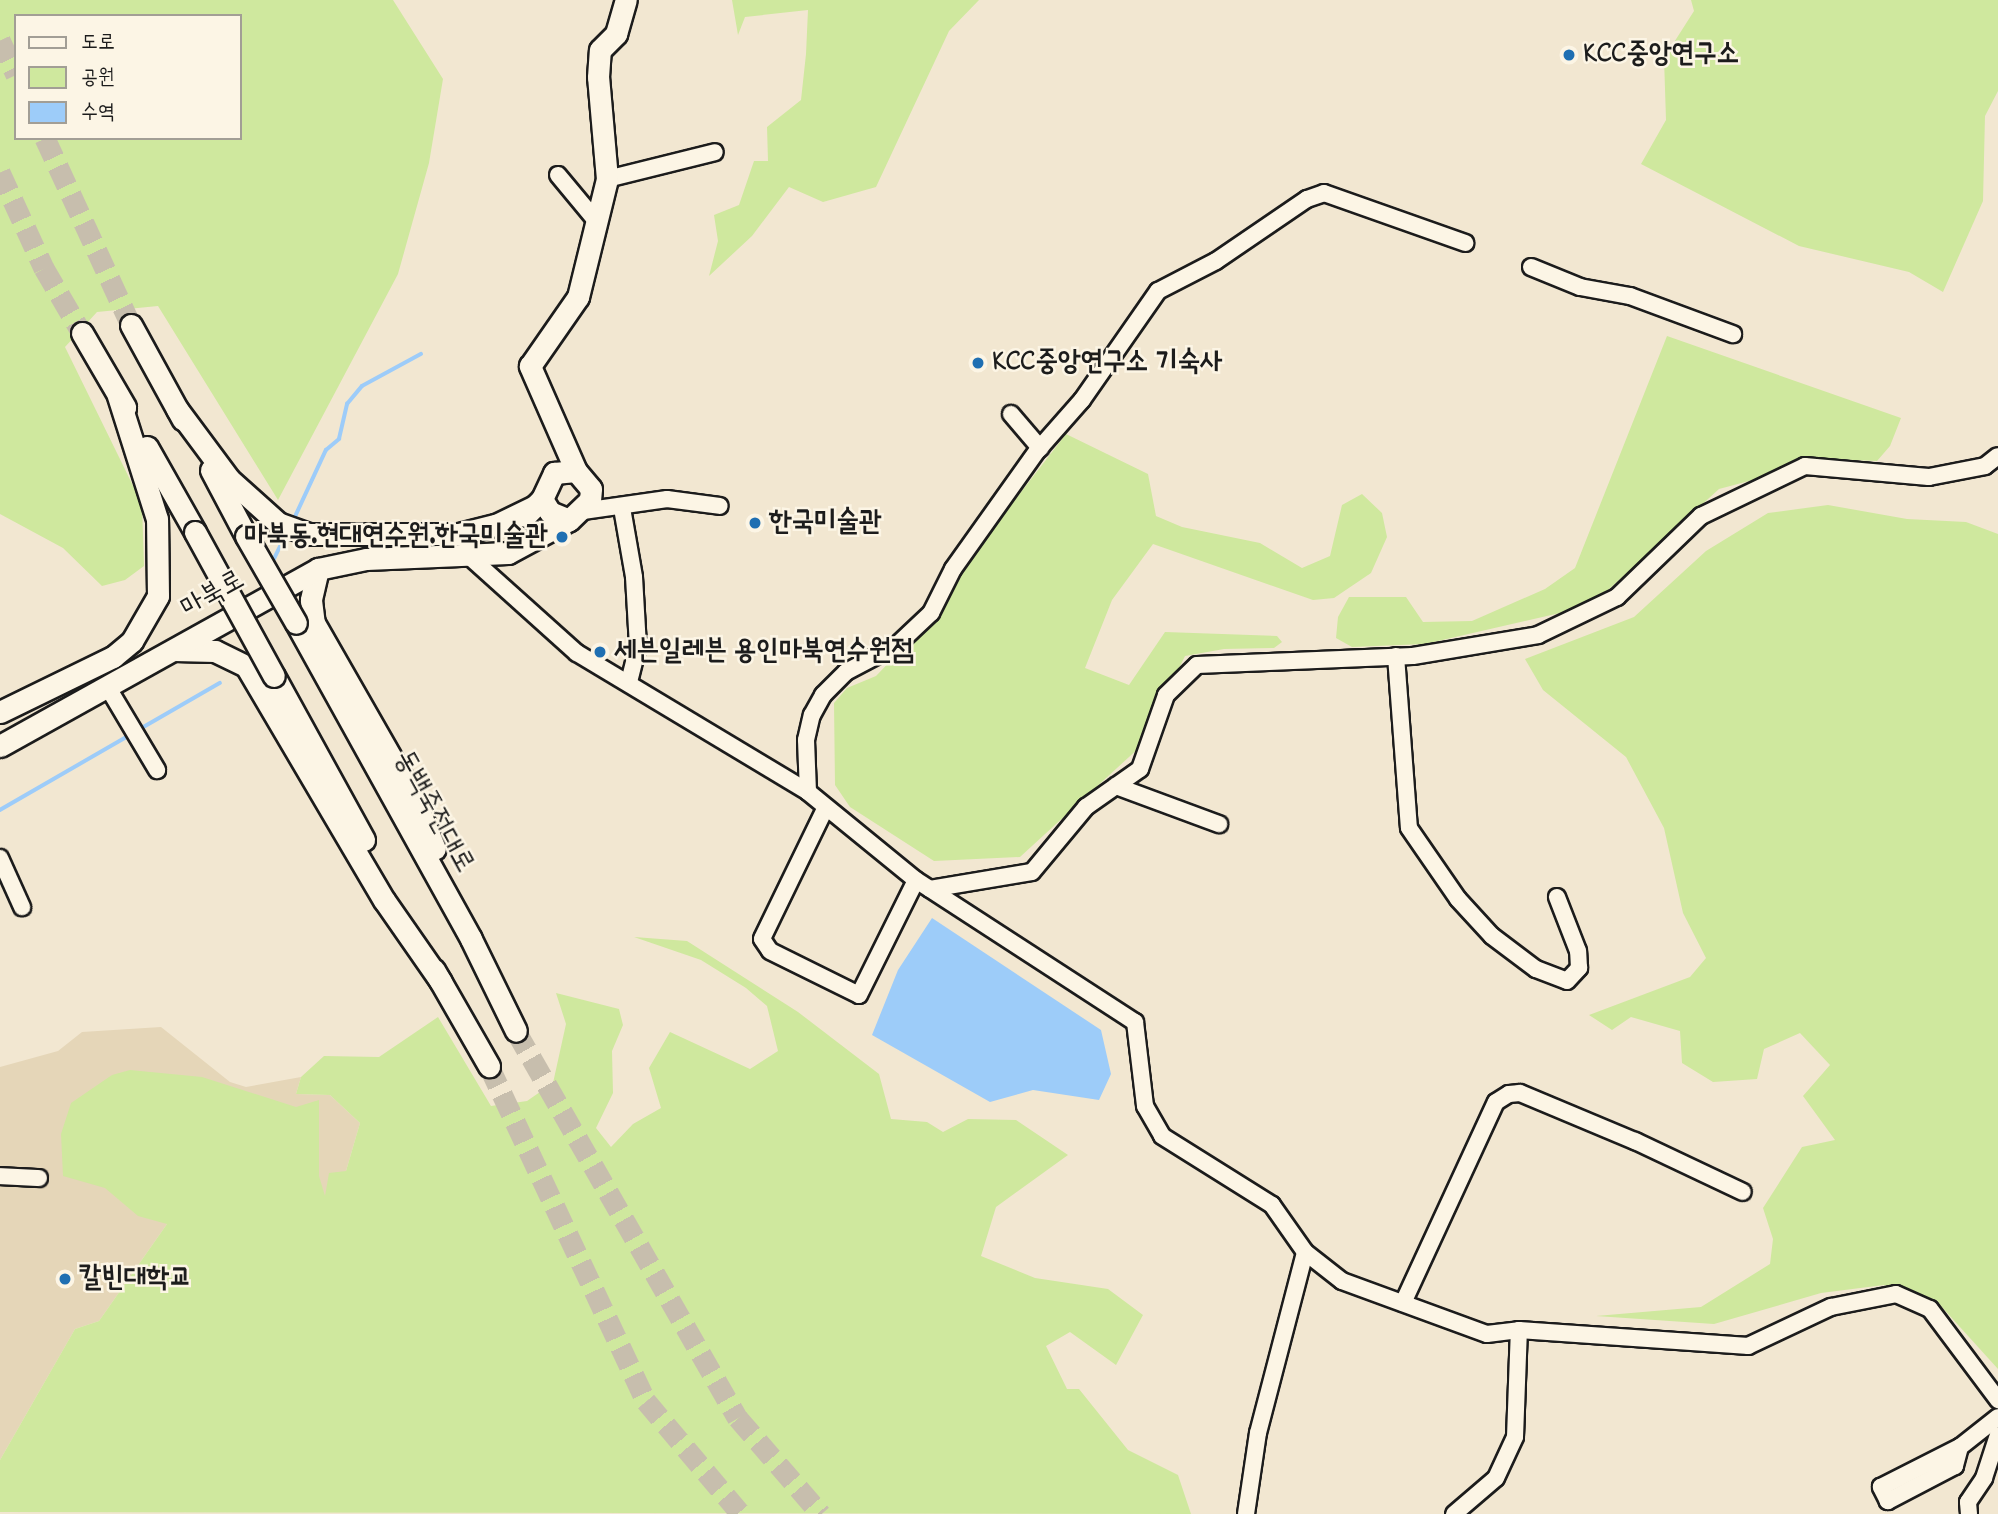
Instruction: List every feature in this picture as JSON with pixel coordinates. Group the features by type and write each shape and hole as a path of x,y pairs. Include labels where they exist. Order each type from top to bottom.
{"main road":[{"path":"538,503 550,512 576,515 592,489 576,471 530,366 578,297 607,179 598,77 600,50 616,34 626,0"},
{"path":"131,325 246,536 305,623"},
{"path":"82,333 195,531 489,1066"},
{"path":"0,712 113,657 132,641 158,596 161,573 157,519 118,396"},
{"path":"177,409 229,480 278,523 309,534 459,534 496,525 538,503"},
{"path":"471,558 506,537 538,503 554,473 576,471"},
{"name":"마북로","path":"0,746 221,621 290,587 318,569 366,559 471,558 508,553 576,515"},
{"path":"305,623 318,569"},
{"path":"290,587 305,623"},
{"path":"221,621 384,900 441,982"},
{"name":"동백죽전대로","path":"305,623 471,939 516,1031"},
{"path":"172,650 215,651 246,666"}],"street":[{"path":"607,179 715,152"},
{"path":"558,175 597,222"},
{"path":"808,792 806,740 812,715 823,695 846,672 897,645 931,613 953,569 1040,448 1082,400 1158,291 1216,261 1307,199 1324,194 1351,200 1465,243"},
{"path":"1531,267 1580,287 1630,296 1733,334"},
{"path":"1011,414 1040,448"},
{"path":"923,885 1032,872 1086,807 1140,769 1166,695 1197,665 1396,656 1549,629 1617,597 1701,516 1805,466 1929,477 1985,466 1998,456"},
{"path":"576,515 667,499 720,506"},
{"path":"622,508 638,646 629,683"},
{"path":"471,558 577,653 808,792 825,810 923,885 1135,1022 1145,1106 1162,1136 1272,1205 1305,1252 1342,1281 1487,1334 1518,1330 1748,1346 1831,1307 1896,1294 1930,1309 1998,1401"},
{"path":"1396,656 1409,828 1458,899 1492,936 1536,969 1567,981 1579,968 1578,951 1558,897"},
{"path":"107,686 157,770"},
{"path":"1116,786 1219,824"},
{"path":"825,810 762,939 771,951 844,992 859,995 923,885"},
{"path":"0,858 22,907"},
{"path":"1403,1303 1496,1102 1509,1094 1520,1093 1635,1141 1742,1192"},
{"path":"0,1176 39,1178"},
{"path":"1246,1514 1258,1433 1305,1252"},
{"path":"1454,1514 1496,1478 1515,1437 1518,1330"},
{"path":"1961,1447 1955,1466 1888,1501 1881,1488 1961,1447 1998,1417"},
{"path":"1969,1514 1968,1502 1984,1478 1998,1435"}],"shaded area":[{"name":"칼빈대학교","path":"161,1027 230,1082 246,1087 301,1077 296,1094 330,1095 360,1123 346,1171 318,1233 167,1224 99,1321 75,1329 0,1460 0,1067 58,1051 82,1032"}],"green space":[{"path":"0,0 393,0 443,79 429,163 398,274 278,500 158,306 97,312 65,347 142,504 144,566 125,580 102,586 63,548 0,514"},
{"path":"732,0 979,0 949,31 876,187 823,202 789,187 752,236 709,276 718,241 714,215 739,205 754,161 768,161 767,127 801,100 806,54 808,10 745,17 738,35"},
{"path":"1691,0 1998,0 1998,91 1985,116 1983,201 1943,292 1909,272 1799,246 1641,164 1666,120 1664,58 1694,11"},
{"path":"1667,336 1901,418 1890,446 1877,461 1831,459 1719,489 1607,591 1560,613 1425,644 1352,647 1336,638 1338,617 1349,597 1406,597 1423,622 1472,621 1545,589 1575,568"},
{"path":"1066,434 1148,474 1156,516 1182,527 1260,543 1302,568 1330,556 1342,505 1362,494 1382,513 1387,537 1371,573 1334,598 1313,600 1153,544 1112,600 1085,668 1129,685 1165,632 1277,636 1282,642 1274,648 1224,649 1185,656 1141,746 1020,857 934,861 850,807 835,785 834,703 847,688 876,676 945,604 969,559"},
{"path":"1828,505 1907,519 1966,522 1998,534 1998,1369 1940,1305 1884,1285 1821,1293 1714,1324 1596,1316 1701,1307 1770,1264 1773,1239 1763,1208 1802,1147 1835,1140 1803,1096 1830,1065 1800,1033 1764,1049 1757,1079 1713,1082 1682,1063 1680,1031 1631,1017 1612,1030 1589,1015 1690,977 1706,958 1683,913 1664,828 1626,757 1543,690 1525,659 1634,617 1706,551 1768,513"},
{"path":"634,937 687,941 798,1012 879,1074 891,1119 927,1122 943,1132 968,1119 1016,1120 1068,1155 996,1207 981,1256 1035,1278 1108,1289 1143,1315 1116,1365 1070,1332 1046,1346 1067,1389 1079,1389 1128,1450 1178,1475 1191,1514 0,1512 0,1460 75,1329 99,1321 167,1224 138,1216 105,1188 63,1176 61,1134 71,1103 112,1075 130,1070 202,1077 296,1107 319,1100 319,1176 325,1196 329,1173 346,1171 360,1123 330,1095 296,1094 301,1077 324,1056 379,1057 438,1017 491,1106 527,1101 553,1083 566,1024 556,993 619,1009 623,1025 612,1051 613,1093 596,1128 611,1147 633,1124 661,1108 649,1068 670,1032 750,1069 778,1051 767,1006 746,988 701,960"}],"water":[{"path":"932,918 1101,1030 1111,1074 1099,1100 1033,1090 990,1102 872,1035 898,970"}],"waterway":[{"path":"293,521 326,450 339,439 347,404 362,386 421,354"},
{"path":"271,565 286,534"},
{"path":"140,729 220,683"},
{"path":"0,810 130,735"}],"tunnel":[{"path":"0,40 14,70"},
{"path":"46,140 131,325"},
{"path":"0,172 44,268 82,333"},
{"path":"516,1031 738,1418 821,1514"},
{"path":"489,1066 646,1401 741,1514"}],"place":[{"name":"KCC중앙연구소","path":"1569,55"},
{"name":"KCC중앙연구소 기숙사","path":"978,363"},
{"name":"한국미술관","path":"755,523"},
{"name":"마북동.현대연수원.한국미술관","path":"562,537"},
{"name":"세븐일레븐 용인마북연수원점","path":"600,652"},
{"name":"칼빈대학교","path":"65,1279"}]}
